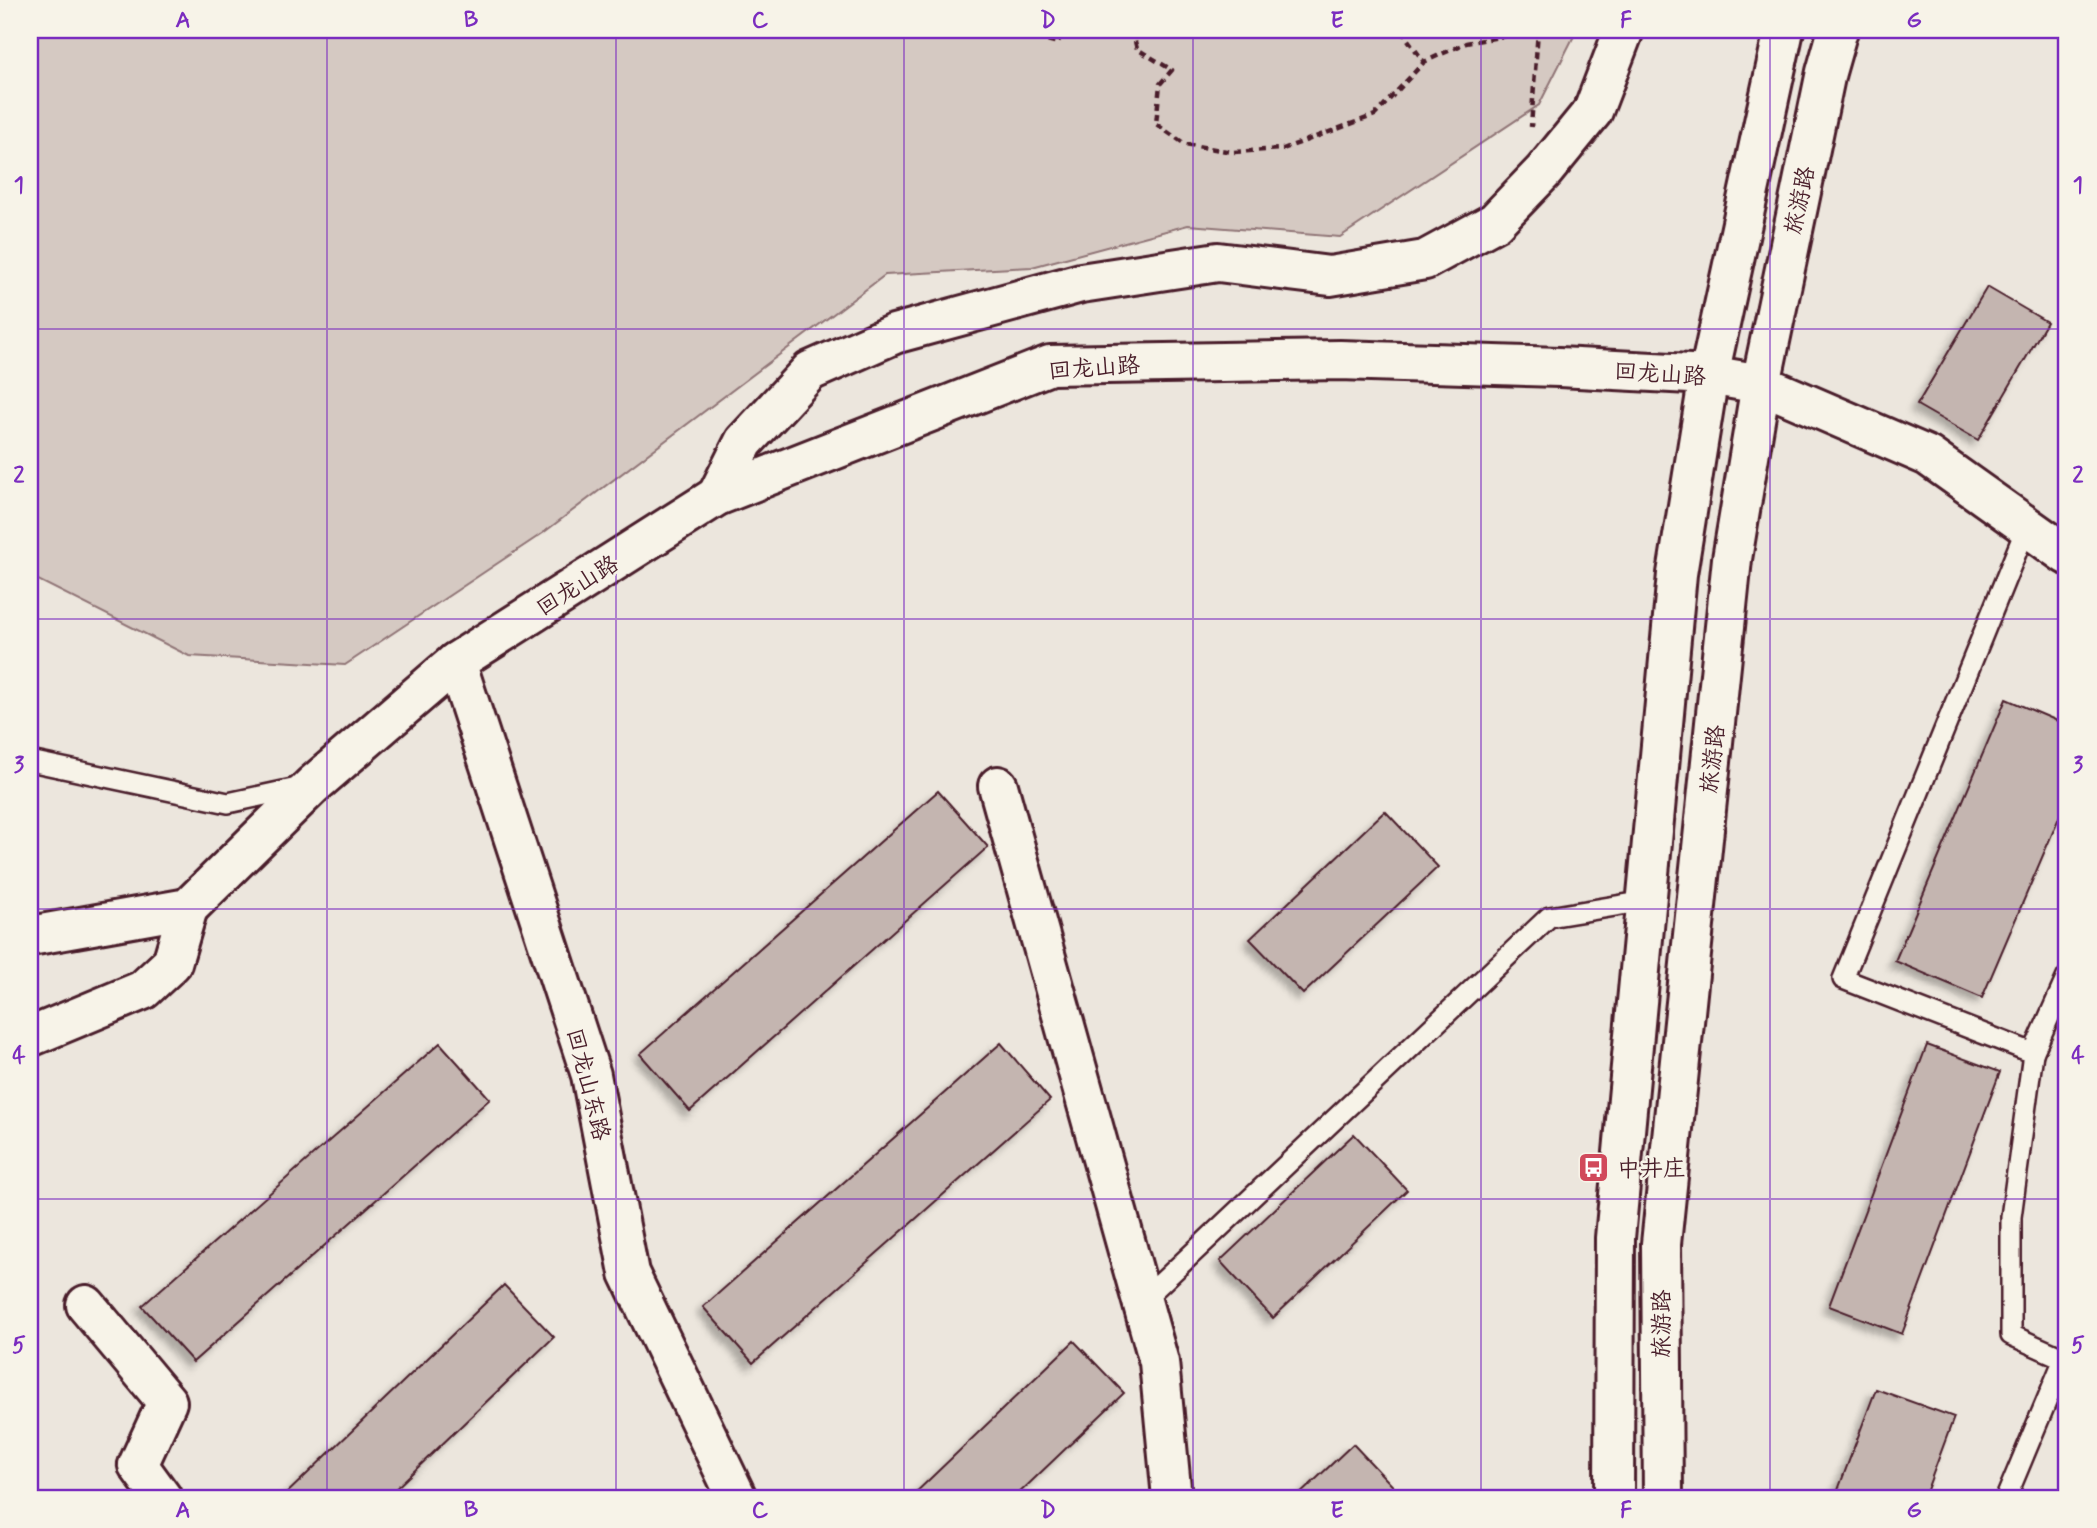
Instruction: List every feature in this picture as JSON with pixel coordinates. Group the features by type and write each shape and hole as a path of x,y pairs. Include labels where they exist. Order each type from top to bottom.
{"street":[{"path":"717,496 744,442 810,370 894,334 1081,283 1218,262 1330,276 1425,260 1495,222 1544,171 1593,111 1624,30"},
{"name":"旅游路","path":"1614,1498 1615,1238 1677,574 1709,375 1784,30"},
{"name":"旅游路","path":"1663,1498 1661,1244 1732,559 1761,384 1826,72 1838,30"},
{"name":"回龙山路","path":"188,908 313,785 456,662 717,496 1050,365 1340,360 1709,375 1761,384 1928,456 2067,555"},
{"name":"回龙山东路","path":"456,662 591,1075 629,1273 737,1498"},
{"path":"998,786 1159,1362 1171,1498"},
{"path":"30,936 188,908 172,963 143,990 30,1037"},
{"path":"86,1305 167,1402 138,1465 162,1498"}],"lane":[{"path":"2027,526 1843,979 2033,1053"},
{"path":"30,761 228,803 313,785"},
{"path":"1142,1301 1549,917 1646,901"},
{"path":"2006,1498 2066,1359 2011,1335 2011,1217 2033,1053 2067,977"}],"path":[{"path":"1028,30 1031,36 1058,43 1061,30"},
{"path":"1132,30 1136,49 1172,70 1160,84 1156,124 1185,144 1232,152 1283,149 1375,115 1424,62 1466,43 1538,30 1530,141 1544,171"},
{"path":"1401,30 1424,62"}],"shaded area":[{"path":"30,30 1577,30 1539,105 1340,237 1188,225 1032,267 885,275 543,533 345,665 189,656 30,576"}],"building":[{"path":"1987,287 2047,322 1978,440 1917,405"},
{"path":"2006,699 2067,725 2067,799 1982,998 1895,961"},
{"path":"938,791 988,847 690,1111 640,1054"},
{"path":"1385,811 1438,867 1303,994 1250,939"},
{"path":"440,1043 490,1099 193,1362 142,1306"},
{"path":"1001,1043 1050,1100 753,1363 703,1307"},
{"path":"1927,1045 2000,1072 1902,1334 1829,1306"},
{"path":"1354,1134 1407,1190 1273,1318 1220,1261"},
{"path":"504,1285 554,1337 386,1498 282,1498"},
{"path":"1074,1341 1124,1393 1014,1498 910,1498"},
{"path":"1876,1389 1954,1417 1924,1498 1835,1498"},
{"path":"1353,1444 1404,1498 1296,1498"}],"place":[{"name":"中井庄","path":"1594,1168"}]}
